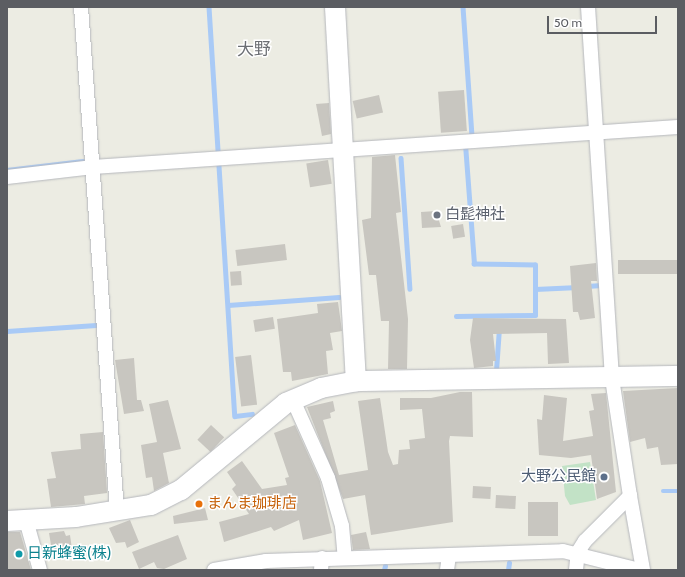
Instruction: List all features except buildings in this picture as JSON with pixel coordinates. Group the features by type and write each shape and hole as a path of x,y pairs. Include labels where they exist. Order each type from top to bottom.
{"street":[{"path":"81,7 117,512"},
{"path":"335,7 356,381"},
{"path":"588,7 598,133 612,378 643,570"},
{"path":"7,177 93,167 678,127"},
{"path":"40,570 16,521 117,512 151,505 181,490 293,400 321,388 356,381 678,376"},
{"path":"293,400 328,478 342,526 345,558"},
{"path":"576,570 578,552 630,496"},
{"path":"214,570 246,562 321,564 345,558 578,552 639,570"},
{"path":"448,570 449,555"}],"green space":[{"path":"590,462 596,500 570,505 565,496 562,466"}],"waterway":[{"path":"209,7 235,416 252,414"},
{"path":"463,7 472,136"},
{"path":"456,316 535,315 535,265 474,264 465,143"},
{"path":"401,158 410,289"},
{"path":"7,170 82,161"},
{"path":"587,286 601,285"},
{"path":"535,289 578,287"},
{"path":"228,305 339,297"},
{"path":"7,331 96,325"},
{"path":"496,371 499,328"},
{"path":"663,491 678,491"},
{"path":"508,570 509,563"},
{"path":"384,570 385,566"}],"place":[{"name":"白髭神社","path":"437,215"},
{"name":"大野公民館","path":"604,477"},
{"name":"まんま珈琲店","path":"199,504"},
{"name":"日新蜂蜜(株)","path":"19,554"}],"district":[{"name":"大野","path":"254,50"}]}
